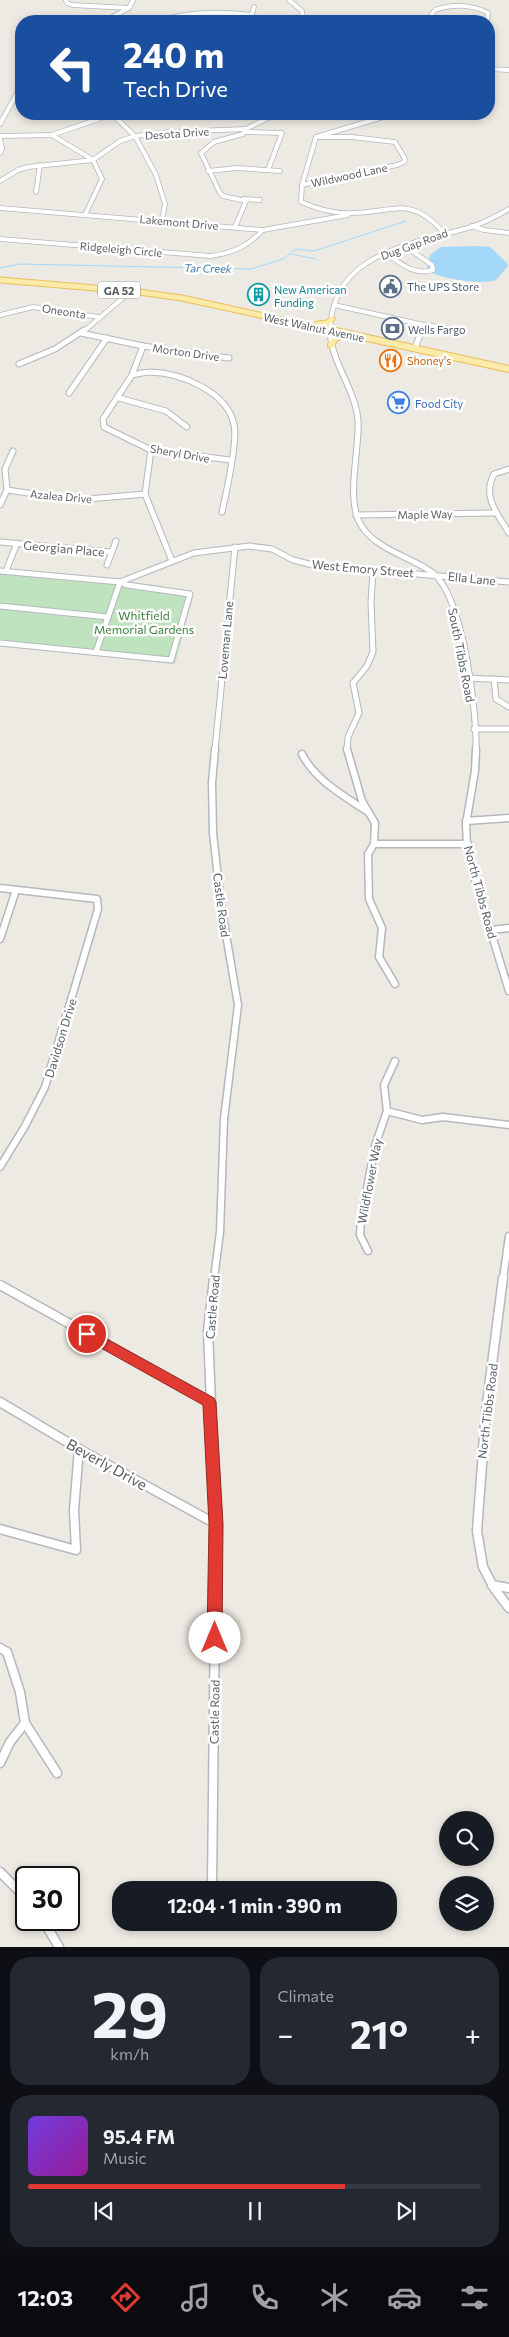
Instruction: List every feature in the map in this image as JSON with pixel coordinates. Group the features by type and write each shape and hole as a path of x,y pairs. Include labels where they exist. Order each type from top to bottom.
{"main road":[{"name":"West Walnut Avenue","path":"0,280 131,291 237,308 509,365"},
{"name":"West Walnut Avenue","path":"237,308 318,324 346,334 509,369"},
{"path":"318,324 327,323 332,319"},
{"path":"331,346 335,338 346,334"}],"street":[{"path":"66,0 67,4 72,5 129,8"},
{"path":"113,15 129,8 133,0"},
{"path":"289,0 302,11 302,15"},
{"path":"173,15 196,12 234,12 252,15 254,7"},
{"path":"430,15 438,8 461,7 484,10 488,15"},
{"path":"495,69 509,70"},
{"path":"0,124 15,97"},
{"path":"0,152 2,149 0,138 52,134 94,120"},
{"path":"119,120 135,136 156,175 165,204 162,220"},
{"path":"260,200 243,199 221,194 201,153 202,150 217,140 246,131 265,120"},
{"path":"302,185 316,137 373,120"},
{"path":"246,131 282,134 268,170"},
{"name":"Desota Drive","path":"0,181 18,170 94,160 120,141 135,136 170,132 246,131"},
{"path":"52,134 94,160 102,179 85,215"},
{"name":"Wildwood Lane","path":"316,137 352,137 395,142 405,159 404,162 397,165 302,185 301,202 331,211 356,214 384,209 414,210 432,220 444,233"},
{"path":"36,192 40,166"},
{"path":"208,170 237,168 280,171"},
{"path":"235,227 246,201 243,199"},
{"name":"Lakemont Drive","path":"0,208 162,220 263,230 356,214"},
{"name":"Dug Gap Road","path":"331,329 334,305 342,286 355,272 385,253 444,233 472,226 509,208"},
{"path":"472,226 484,230 509,233"},
{"name":"Ridgeleigh Circle","path":"0,239 222,256 241,249 254,240 263,230"},
{"path":"385,253 412,270 424,272 432,270 432,265 405,246"},
{"path":"19,364 55,349 81,333 131,291"},
{"path":"334,305 424,325 463,330"},
{"name":"Oneonta","path":"0,316 33,306 99,317"},
{"path":"416,345 424,325"},
{"path":"331,329 331,346 334,356 356,406 358,444 356,515"},
{"name":"Morton Drive","path":"81,333 143,346 229,358"},
{"path":"69,392 107,338"},
{"path":"143,346 132,376 119,398 166,411 187,427"},
{"path":"137,363 150,372"},
{"path":"132,376 150,372 168,375 197,385 220,401 232,417 236,436 230,460 228,492 222,512"},
{"name":"Sheryl Drive","path":"119,398 103,419 104,427 151,450 230,460"},
{"path":"151,450 145,494 172,561"},
{"path":"0,505 7,490 5,469 13,451"},
{"path":"509,469 494,474 490,480 490,502 509,533"},
{"name":"Azalea Drive","path":"7,490 78,500 145,494"},
{"name":"Maple Way","path":"356,515 495,513"},
{"name":"South Tibbs Road","path":"356,515 363,530 379,544 436,575 444,584 452,602 467,678 474,729 476,764 466,821"},
{"path":"107,565 116,541"},
{"name":"Georgian Place","path":"0,542 111,552"},
{"name":"Georgian Place","path":"3,571 17,544"},
{"name":"West Emory Street","path":"3,571 120,582 194,553 234,547 263,547 272,549 293,560 313,565 436,575"},
{"name":"Loveman Lane","path":"216,733 234,547"},
{"path":"373,571 371,602 373,652 367,666 353,683 359,713 348,737 347,750 353,775 368,812 376,823 374,844 368,854 369,899 382,928 379,956 395,984"},
{"name":"Ella Lane","path":"436,575 509,582"},
{"path":"0,642 170,660 190,594 127,585 120,582 96,652"},
{"path":"0,606 108,617"},
{"path":"467,678 509,680"},
{"path":"494,679 496,699 509,706"},
{"path":"474,729 509,729"},
{"name":"Castle Road","path":"212,1881 216,1524 208,1331 220,1232 224,1119 238,1005 225,930 213,833 212,782 216,733"},
{"path":"302,754 316,774 340,794 368,812"},
{"path":"466,821 509,818"},
{"name":"North Tibbs Road","path":"466,821 468,844 481,901 509,991"},
{"path":"374,844 468,844"},
{"path":"0,888 97,899"},
{"path":"0,939 16,890"},
{"name":"Davidson Drive","path":"0,1167 25,1126 45,1087 98,909 97,899"},
{"path":"491,930 509,928"},
{"path":"394,1061 384,1085 387,1111 419,1120 434,1121 443,1117 509,1124"},
{"name":"Wildflower Way","path":"368,1251 360,1235 362,1220 374,1146 387,1111"},
{"name":"North Tibbs Road","path":"509,1236 483,1439 477,1512 479,1551 492,1585 509,1608"},
{"path":"0,1285 210,1402"},
{"name":"Beverly Drive","path":"0,1402 80,1449 216,1524"},
{"path":"0,1529 76,1550 74,1510 80,1449"},
{"path":"492,1585 509,1588"},
{"path":"0,1648 6,1652 20,1692 25,1723 57,1773"},
{"path":"0,1763 10,1742 25,1723"},
{"path":"0,1872 15,1887"},
{"path":"50,1931 59,1947"}],"green space":[{"name":"Whitfield Memorial Gardens","path":"0,572 149,584 194,592 175,664 0,646"}],"water":[{"path":"441,247 490,247 507,263 508,266 496,280 481,282 459,280 438,275 427,268 430,255"}],"waterway":[{"name":"Tar Creek","path":"0,268 20,264 251,269 283,259 296,249 314,251 406,221"},
{"path":"292,254 316,259"}],"place":[{"name":"The UPS Store","path":"391,286"},
{"name":"New American Funding","path":"258,295"},
{"name":"Wells Fargo","path":"392,329"},
{"name":"Shoney's","path":"391,360"},
{"name":"Food City","path":"399,403"}],"route":[{"path":"87,1334 210,1402 216,1524 215,1638"}]}
